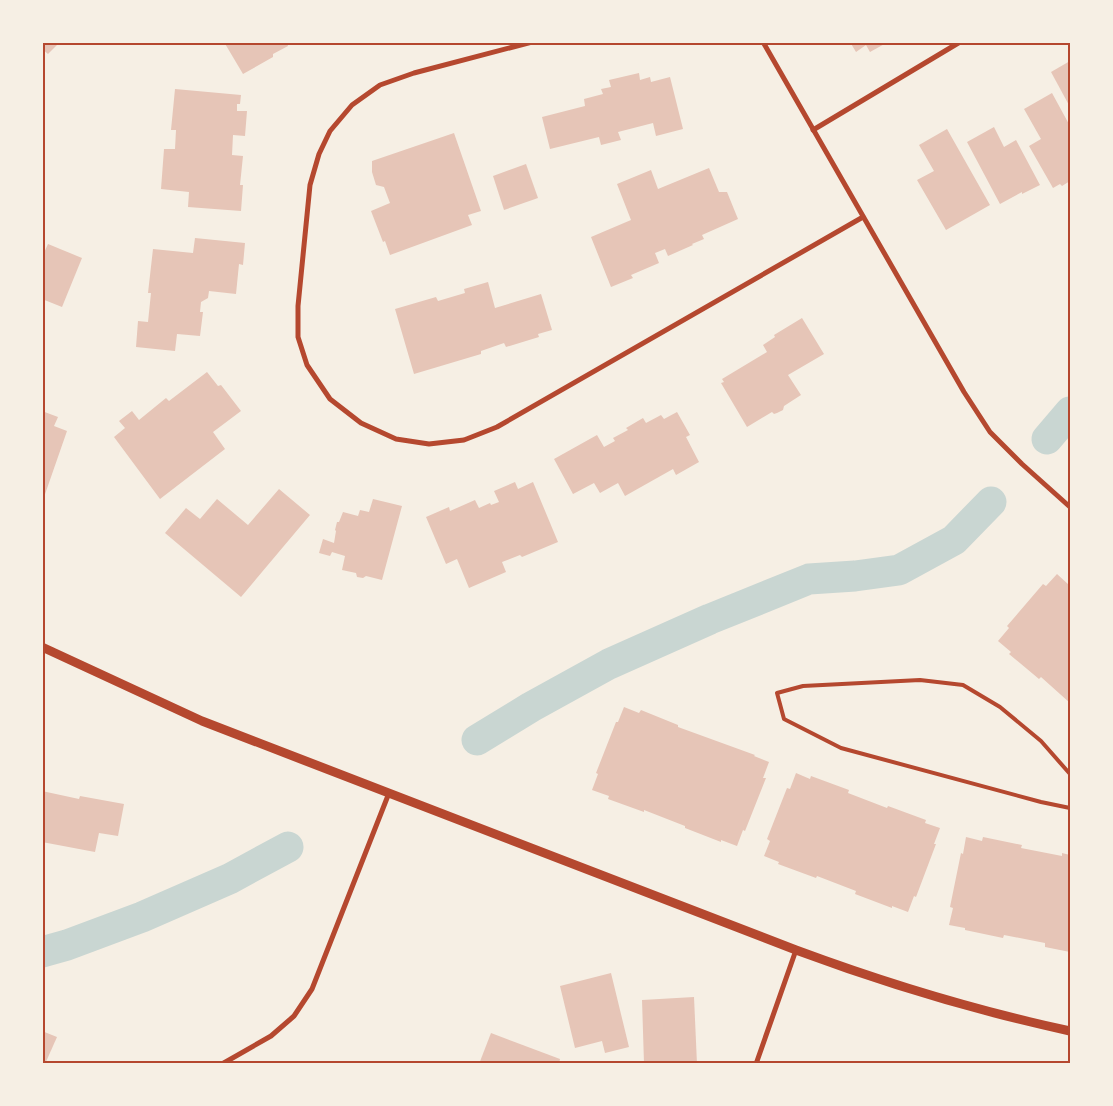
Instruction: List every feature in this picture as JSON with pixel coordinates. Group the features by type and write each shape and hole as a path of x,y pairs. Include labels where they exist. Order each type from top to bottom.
{"street":[{"path":"532,42 414,73 380,85 352,105 330,131 319,154 310,185 298,306 298,337 307,365 330,399 361,423 396,438 430,444 464,440 497,427 863,217"},
{"path":"763,42 943,358 990,432 1070,507"},
{"path":"813,130 960,42"},
{"path":"42,647 202,721 796,950 853,971 982,1010 1070,1031"},
{"path":"222,1064 271,1036 294,1016 312,989 389,793"},
{"path":"756,1064 796,950"}],"lane":[{"path":"1070,774 1041,741 1000,707 963,686 920,680 803,686 778,693 784,719 841,748 1070,808"}],"building":[{"path":"42,42 60,42 48,54 42,49"},
{"path":"224,42 287,42 288,46 243,74"},
{"path":"850,42 888,42 870,52 866,45 856,52"},
{"path":"1070,61 1070,107 1051,72"},
{"path":"639,73 640,80 650,77 651,82 670,77 683,129 656,136 653,123 618,132 621,140 601,145 599,137 550,149 542,117 585,106 584,99 603,94 601,89 611,87 609,80"},
{"path":"175,89 241,95 240,104 237,104 237,111 247,111 245,136 233,135 232,155 243,156 240,185 243,185 241,211 188,207 189,192 161,189 164,149 175,149 176,130 171,130"},
{"path":"1052,93 1070,126 1070,181 1062,186 1060,184 1053,188 1029,146 1041,139 1024,109"},
{"path":"994,127 1004,147 1016,140 1040,185 1000,204 967,142"},
{"path":"947,129 990,205 946,230 917,180 934,171 919,145"},
{"path":"454,133 481,211 468,215 472,225 390,255 371,211 390,203 384,187 376,185 372,172 372,161"},
{"path":"526,164 538,198 504,210 493,176"},
{"path":"709,168 719,192 727,192 738,219 702,235 704,239 668,256 665,249 655,253 659,263 631,275 633,278 611,287 591,237 631,220 617,184 651,170 658,189"},
{"path":"195,238 245,243 243,265 239,264 236,294 209,291 208,298 201,302 200,312 203,312 200,336 177,334 175,351 136,347 138,321 148,322 151,293 148,293 153,249 193,253"},
{"path":"48,244 82,258 62,307 42,299 42,257"},
{"path":"488,282 495,308 541,294 552,330 538,334 539,337 506,347 504,343 481,351 481,354 414,374 395,309 436,297 438,301 465,293 464,289"},
{"path":"802,318 824,354 788,375 801,395 784,406 783,410 774,414 772,412 747,427 721,383 724,382 722,379 767,352 763,345 775,337 774,335"},
{"path":"207,372 218,386 221,385 241,411 213,432 225,449 160,499 114,437 125,428 119,421 132,411 139,420 166,398 169,401"},
{"path":"42,411 58,417 54,426 67,431 43,500"},
{"path":"677,412 690,435 686,437 699,462 676,475 673,469 625,496 618,483 600,493 594,483 573,494 554,459 597,435 604,447 615,441 613,438 628,430 626,428 643,418 646,423 661,415 664,419"},
{"path":"515,482 518,489 533,482 558,542 522,557 520,555 502,562 506,572 469,588 457,559 446,564 426,517 449,507 450,511 475,500 479,508 490,503 491,505 499,502 494,491"},
{"path":"279,489 310,515 241,597 165,533 186,508 200,519 217,499 248,525"},
{"path":"373,499 402,506 382,580 366,576 363,578 357,577 356,573 342,570 345,556 332,552 330,556 319,553 323,539 334,543 337,522 339,522 343,512 358,516 360,510 369,512"},
{"path":"1057,574 1069,585 1070,583 1070,703 1041,677 1039,679 1009,654 1011,652 998,641 1009,628 1007,626 1043,584 1046,586"},
{"path":"624,707 639,713 641,710 678,725 678,727 755,755 769,762 763,778 766,778 737,846 721,840 721,842 644,810 644,812 608,799 609,796 592,790 598,774 596,773 616,722 618,722"},
{"path":"796,773 810,779 811,776 849,790 848,793 926,820 925,823 940,828 916,897 914,896 908,912 855,894 856,891 778,864 779,862 764,856 770,841 767,839 787,788 790,789"},
{"path":"42,791 79,799 80,796 124,804 118,836 99,833 95,852 42,842"},
{"path":"966,837 982,841 983,837 1022,845 1021,848 1062,856 1062,853 1070,855 1070,952 1045,947 1045,943 1004,935 1003,938 949,925 953,908 950,907"},
{"path":"611,973 629,1047 605,1053 602,1041 575,1048 560,986"},
{"path":"694,997 697,1064 644,1064 642,1000"},
{"path":"42,1031 57,1037 45,1064 42,1064"},
{"path":"491,1033 560,1059 559,1064 479,1064"}],"waterway":[{"path":"1047,439 1070,412"},
{"path":"477,740 531,707 609,664 710,619 809,579 855,576 899,570 954,540 991,502"},
{"path":"42,952 67,945 142,917 229,879 288,847"}]}
